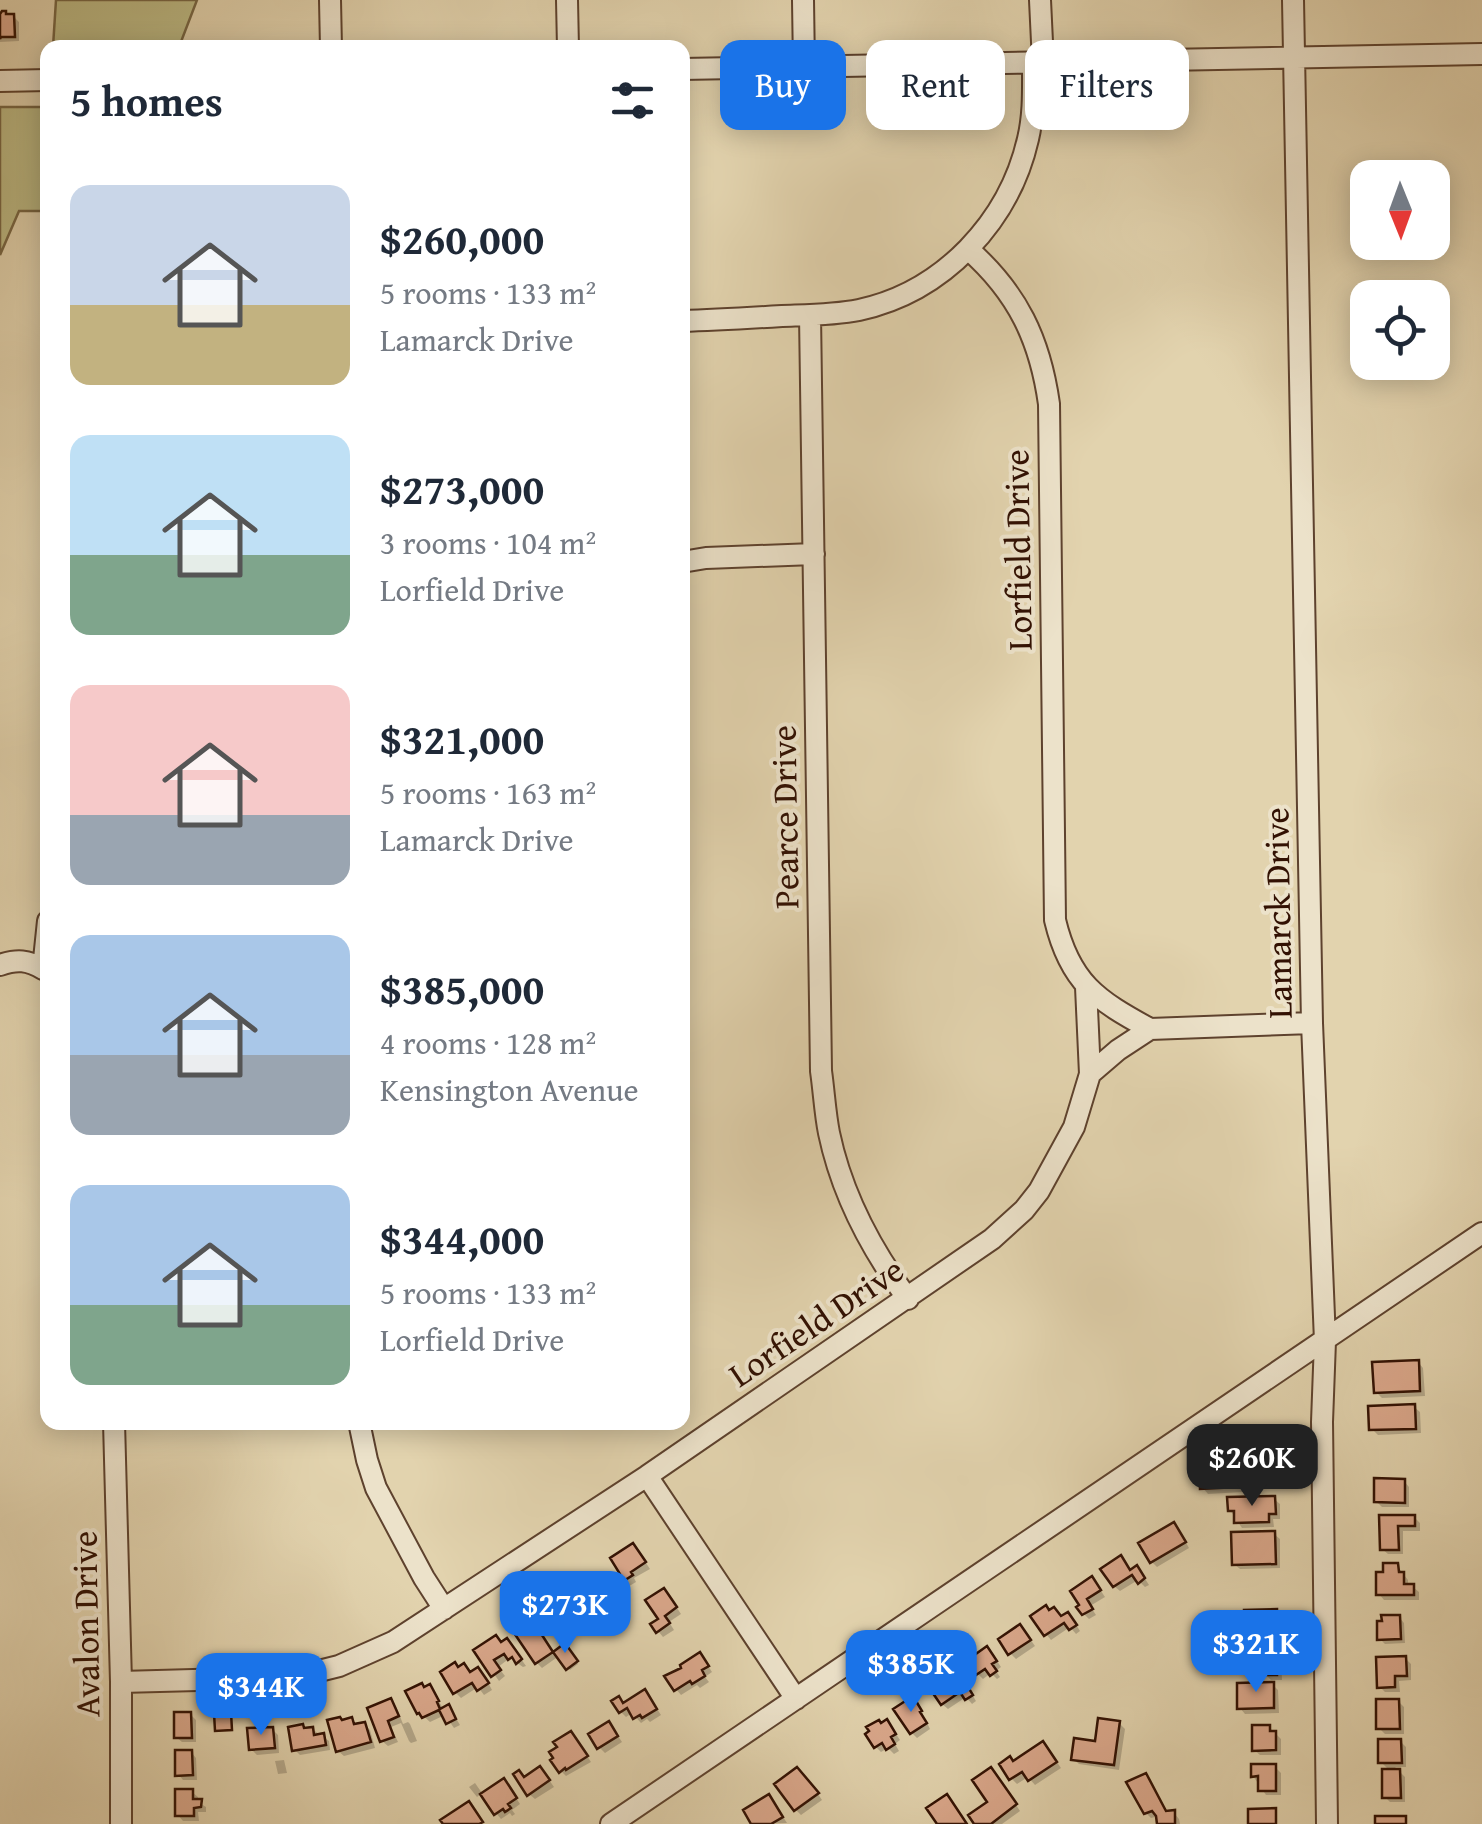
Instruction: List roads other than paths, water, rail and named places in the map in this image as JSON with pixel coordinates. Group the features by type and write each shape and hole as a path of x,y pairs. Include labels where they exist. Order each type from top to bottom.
{"street":[{"path":"330,0 331,40"},
{"path":"567,0 568,40"},
{"path":"803,0 804,40"},
{"path":"1039,40 1040,0"},
{"name":"Lamarck Drive","path":"1293,0 1312,1023 1325,1341 1322,1442 1327,1824"},
{"path":"1189,59 1482,54"},
{"path":"846,65 1025,63"},
{"path":"690,69 720,68"},
{"path":"0,81 40,80"},
{"path":"690,321 862,309 890,301 942,273 968,250 1006,198 1030,130"},
{"name":"Lorfield Drive","path":"968,250 1012,298 1036,345 1049,404 1055,920 1068,960 1086,987 1106,1005 1150,1029"},
{"name":"Pearce Drive","path":"810,315 821,1071 829,1132 852,1209 867,1239 908,1299"},
{"path":"690,561 814,554"},
{"path":"0,966 24,960 40,969"},
{"name":"Lorfield Drive","path":"121,1682 270,1678 314,1672 366,1656 647,1476 992,1240 1039,1192 1074,1127 1090,1074 1086,987"},
{"path":"1090,1074 1150,1029 1312,1023"},
{"path":"611,1824 1482,1234"},
{"name":"Avalon Drive","path":"114,1430 122,1824"},
{"path":"361,1430 376,1488 444,1609"},
{"path":"647,1476 796,1700"}]}
